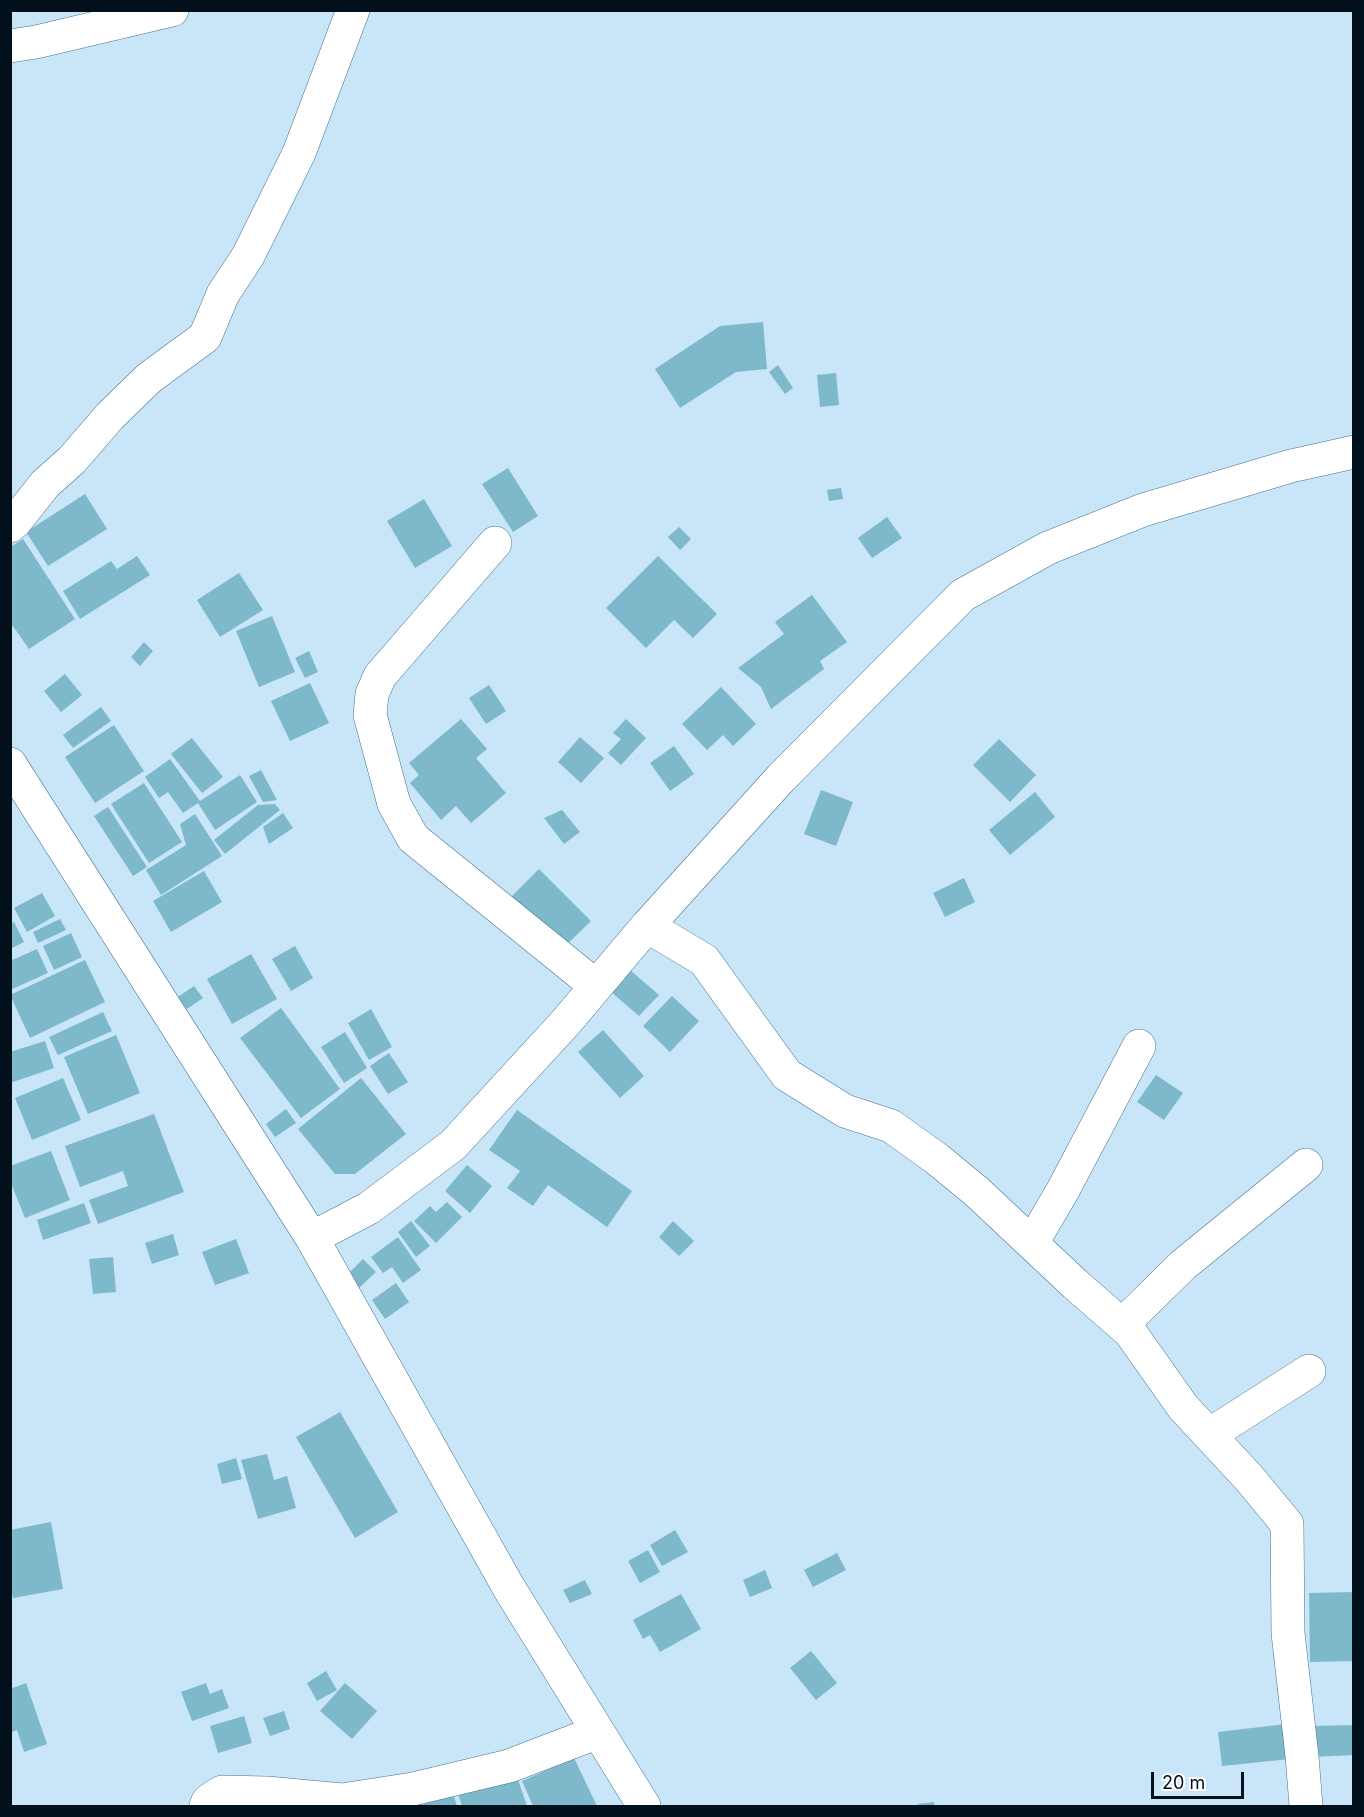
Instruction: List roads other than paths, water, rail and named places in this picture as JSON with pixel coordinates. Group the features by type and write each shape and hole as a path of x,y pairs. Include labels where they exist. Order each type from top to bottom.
{"street":[{"path":"10,46 172,10"},
{"path":"10,525 15,522 45,484 72,460 149,378 205,336 224,294 248,256 298,153 353,10"},
{"path":"312,1238 369,1208 453,1145 781,778 963,595 1048,548 1143,510 1291,466 1353,452"},
{"path":"495,543 380,676 372,694 370,715 394,804 413,838 596,986"},
{"path":"10,764 312,1238 509,1588 644,1806"},
{"path":"647,926 704,960 787,1075 845,1111 891,1126 937,1159 1130,1332 1183,1407 1249,1478 1287,1524 1288,1633 1306,1806"},
{"path":"1032,1243 1063,1190 1139,1046"},
{"path":"1122,1325 1183,1265 1306,1165"},
{"path":"1209,1436 1309,1371"},
{"path":"206,1806 208,1801 222,1792 342,1800 412,1789 509,1766 598,1732"}]}
